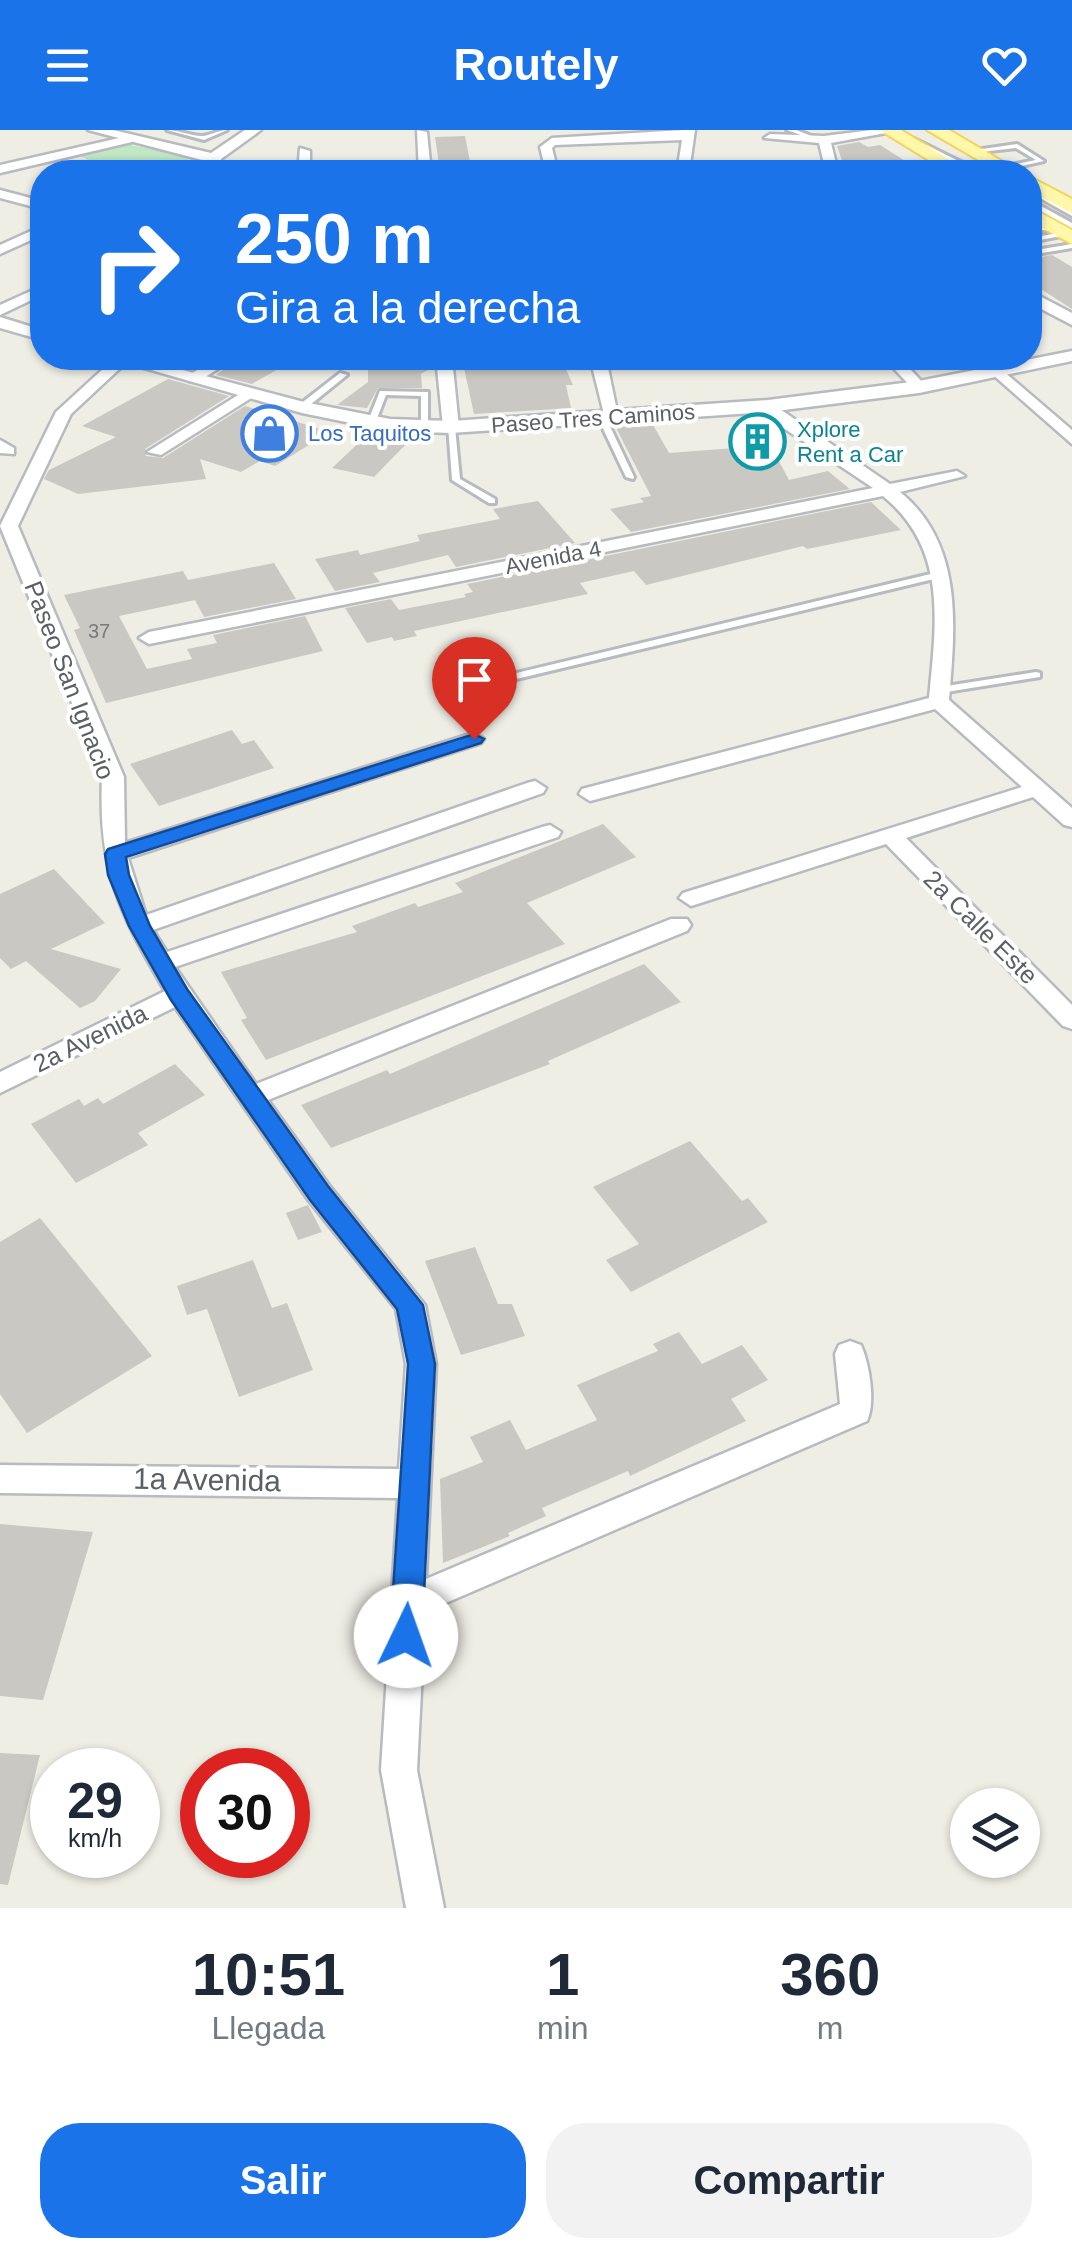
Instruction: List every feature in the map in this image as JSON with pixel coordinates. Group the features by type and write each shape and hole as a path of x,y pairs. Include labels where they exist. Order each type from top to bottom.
{"main road":[{"path":"936,130 981,149 996,160"},
{"path":"890,131 938,160"},
{"path":"1042,193 1072,210"},
{"path":"1042,220 1067,234"}],"street":[{"path":"95,130 195,160"},
{"path":"222,160 254,130"},
{"path":"770,138 824,140 890,131"},
{"path":"421,132 424,160"},
{"path":"549,160 546,148 564,139 689,133 684,160"},
{"path":"40,160 128,140"},
{"path":"824,140 829,160"},
{"path":"304,151 304,160"},
{"path":"0,169 30,162"},
{"path":"0,194 30,202"},
{"path":"0,250 30,236"},
{"path":"0,311 30,296"},
{"path":"1042,303 1072,320"},
{"path":"0,322 30,331"},
{"name":"Paseo Tres Caminos","path":"1042,362 1072,356"},
{"name":"Paseo San Ignacio","path":"108,370 64,412 4,528 113,777 110,822 119,875 140,926 179,994 319,1193 410,1305 421,1364 398,1770 426,1908"},
{"name":"Paseo Tres Caminos","path":"164,370 372,422 452,427 768,406 919,387 996,370"},
{"path":"194,378 207,370"},
{"path":"445,370 452,427"},
{"path":"600,370 608,418"},
{"path":"903,370 919,387"},
{"path":"996,370 1072,438"},
{"path":"155,452 250,393"},
{"path":"768,406 776,416 886,490 930,536 939,576 940,696 1072,820"},
{"name":"Avenida 4","path":"149,638 957,476"},
{"path":"590,794 940,696"},
{"path":"116,854 474,739"},
{"path":"140,926 535,788"},
{"path":"691,898 1037,789"},
{"path":"161,963 550,832"},
{"name":"2a Calle Este","path":"890,835 1072,1020"},
{"path":"251,1096 679,925"},
{"name":"2a Avenida","path":"0,1083 179,994"},
{"path":"408,1602 856,1411 850,1354"},
{"name":"1a Avenida","path":"0,1479 414,1484"}],"lane":[{"path":"170,130 204,138 224,130"},
{"path":"790,130 824,140"},
{"path":"936,130 991,160"},
{"path":"890,131 956,160"},
{"path":"981,149 1016,146 1041,160"},
{"path":"1042,212 1067,234"},
{"path":"1042,230 1067,234"},
{"path":"1042,238 1067,234"},
{"path":"1042,247 1067,234"},
{"path":"302,407 344,376"},
{"path":"372,422 383,394 417,392 426,394 425,426"},
{"path":"608,418 630,477"},
{"path":"452,427 456,480 492,501"},
{"path":"504,679 939,576"},
{"path":"940,696 1036,675"}],"green space":[{"path":"125,144 188,160 88,160 78,154"}],"building":[{"path":"465,136 470,160 438,160 435,137"},
{"path":"859,142 868,147 880,145 904,160 842,160 837,146"},
{"path":"1052,255 1072,267 1072,309 1042,290 1042,257"},
{"path":"222,370 277,370 252,384 216,375"},
{"path":"368,370 428,370 421,374 422,388 378,388 367,408 337,405 368,382"},
{"path":"464,370 566,370 573,385 566,385 571,408 474,414"},
{"path":"168,379 229,396 145,449 146,456 163,458 245,406 330,432 275,466 260,461 241,472 200,459 206,479 78,494 44,479 49,470 116,437 82,426"},
{"path":"652,423 669,453 749,447 743,436 765,435 789,480 828,471 850,489 631,532 610,509 644,502 640,498 651,496 615,426"},
{"path":"369,433 409,441 374,477 332,468"},
{"path":"538,501 575,543 456,567 448,555 373,573 380,582 335,591 315,559 358,550 360,555 420,541 417,535 500,519 493,509"},
{"path":"871,502 901,530 807,549 803,546 646,585 634,571 580,583 588,594 414,631 417,636 394,641 392,637 367,643 345,608 391,599 399,610 466,597 464,594 473,592 467,584"},
{"path":"274,563 296,599 204,617 195,600 119,616 147,669 192,659 187,649 217,643 213,635 305,616 323,651 106,703 74,630 80,628 64,595 183,571 188,580"},
{"path":"232,730 242,744 254,740 274,768 159,806 130,764"},
{"path":"603,824 636,857 527,903 565,944 266,1060 241,1020 247,1018 221,972 357,932 352,926 415,903 418,907 463,892 455,883"},
{"path":"54,869 105,923 51,949 121,969 95,1001 80,1008 26,961 11,969 0,958 0,894"},
{"path":"644,964 681,1002 548,1061 550,1064 331,1148 301,1105 387,1070 390,1074"},
{"path":"175,1064 205,1095 138,1133 148,1145 76,1183 31,1124 79,1099 84,1106 98,1098 103,1104"},
{"path":"690,1141 742,1201 748,1198 768,1222 631,1292 606,1260 639,1244 593,1187"},
{"path":"308,1205 322,1232 298,1240 286,1213"},
{"path":"40,1218 152,1356 27,1433 0,1394 0,1242"},
{"path":"475,1247 498,1304 512,1304 525,1336 461,1355 425,1261"},
{"path":"253,1260 272,1308 287,1303 313,1370 239,1397 207,1309 187,1315 177,1286"},
{"path":"679,1332 702,1364 742,1345 768,1380 731,1399 746,1421 630,1476 628,1471 542,1508 546,1516 508,1533 510,1536 443,1563 440,1479 483,1462 470,1437 510,1420 526,1450 597,1420 577,1385 658,1351 653,1344"},
{"path":"0,1524 93,1532 43,1700 0,1696"},
{"path":"0,1753 30,1754 30,1796 8,1885 0,1884"}],"place":[{"name":"Los Taquitos","path":"269,433"},
{"name":"Xplore Rent a Car","path":"758,442"}],"route":[{"path":"406,1636 421,1364 410,1305 319,1193 179,994 140,926 119,875 116,854 474,739"}]}
